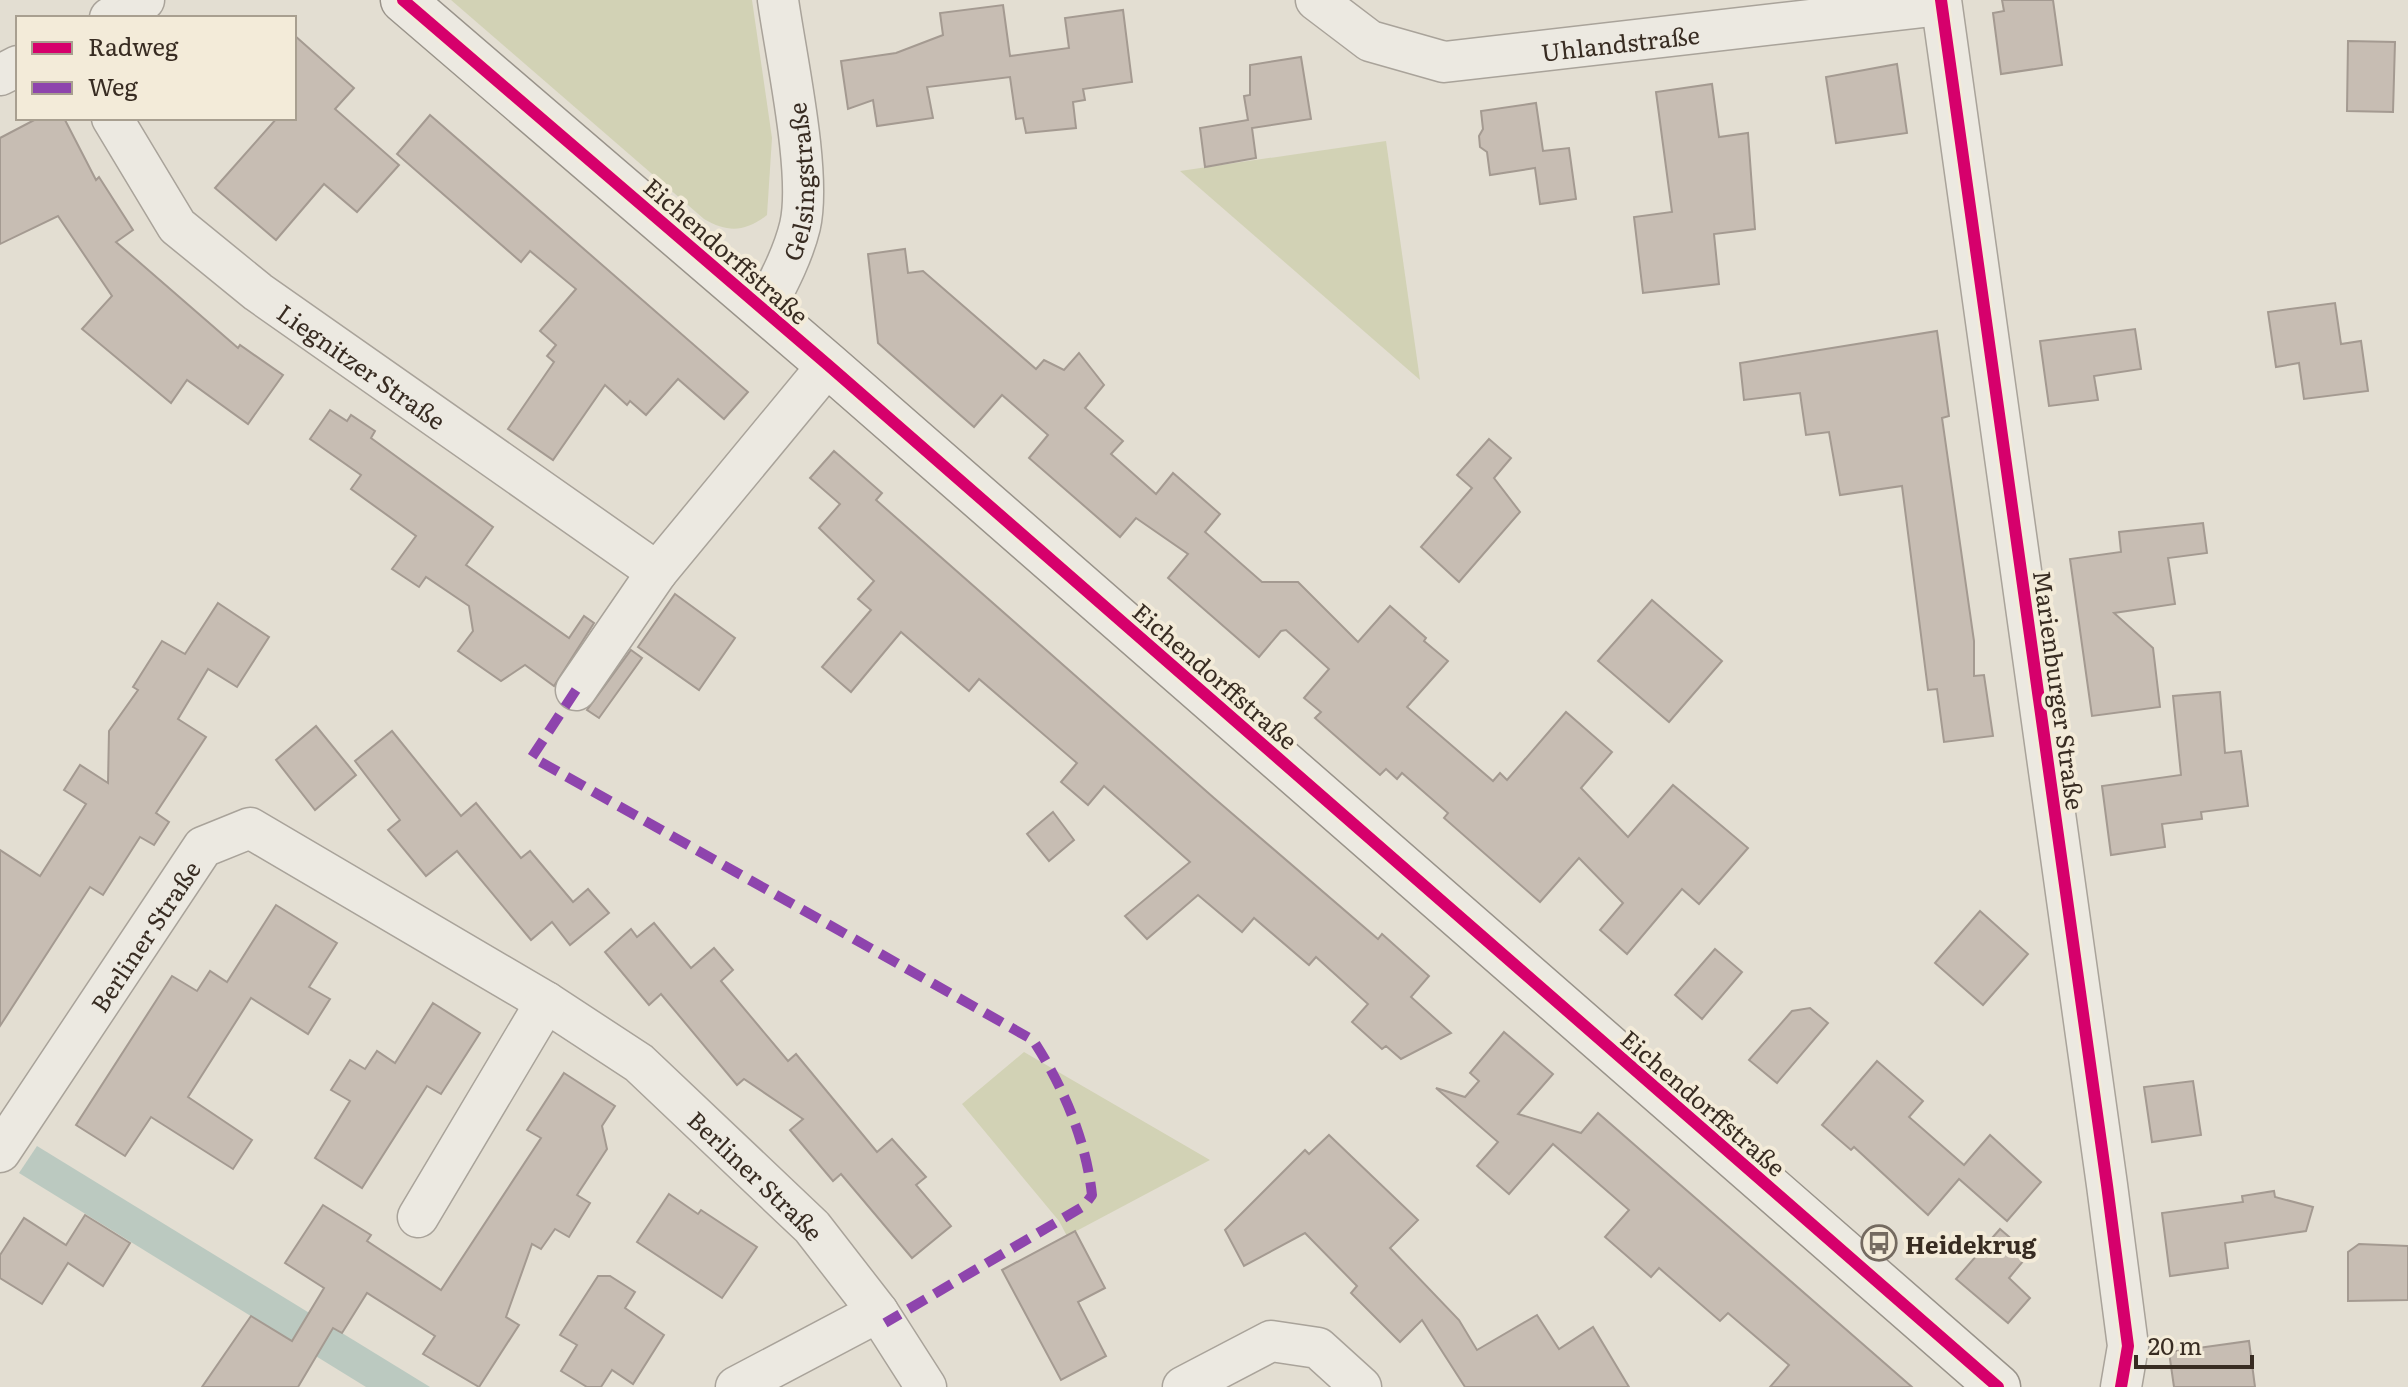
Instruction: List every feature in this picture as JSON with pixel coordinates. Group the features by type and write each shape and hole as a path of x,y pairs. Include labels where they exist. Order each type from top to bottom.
{"street":[{"path":"114,16 144,0"},
{"name":"Eichendorffstraße","path":"403,0 828,365 1998,1387"},
{"name":"Gelsingstraße","path":"764,310 801,224 801,165 778,0"},
{"name":"Uhlandstraße","path":"1316,0 1370,41 1444,62 1941,2"},
{"path":"1364,0 1370,41"},
{"name":"Marienburger Straße","path":"1941,2 2128,1346 2121,1387"},
{"name":"Liegnitzer Straße","path":"113,120 177,226 258,292 657,572"},
{"path":"576,690 657,572 828,365"},
{"name":"Berliner Straße","path":"0,1152 203,847 250,828 546,1002 639,1063 812,1227 878,1312 926,1387"},
{"path":"418,1217 546,1002"},
{"path":"736,1387 878,1312"},
{"path":"1183,1387 1271,1341 1318,1348 1361,1387"}],"green space":[{"path":"451,0 752,0 772,138 767,215 751,225 736,229 721,227 704,219"},
{"path":"1386,141 1420,380 1180,171"},
{"path":"1024,1052 1210,1160 1067,1236 1059,1221 962,1104"}],"shaded area":[{"path":"37,1146 430,1387 366,1387 19,1173"}],"building":[{"path":"2002,0 2053,0 2062,65 2001,74 1993,13 2004,11"},
{"path":"1003,5 1010,56 1069,48 1065,18 1123,10 1132,82 1083,89 1085,100 1073,102 1076,128 1026,133 1023,118 1016,119 1010,77 927,87 933,118 877,126 873,100 848,109 841,61 896,53 943,35 940,13"},
{"path":"296,37 354,88 335,109 399,165 357,212 324,184 276,240 215,188 275,120 296,120"},
{"path":"2348,41 2395,42 2393,112 2347,111"},
{"path":"1301,57 1311,119 1252,128 1256,158 1205,167 1200,128 1248,120 1244,96 1250,95 1250,65"},
{"path":"1897,64 1907,133 1836,143 1826,77"},
{"path":"1712,84 1719,137 1748,133 1755,229 1714,234 1719,284 1643,293 1634,217 1672,212 1656,92"},
{"path":"1536,103 1543,151 1569,148 1576,199 1540,204 1535,168 1490,175 1487,152 1480,147 1479,136 1483,129 1481,111"},
{"path":"430,115 748,392 724,419 678,379 646,415 630,401 627,405 605,385 553,460 508,429 554,362 547,356 556,345 540,331 576,289 530,251 521,262 397,154"},
{"path":"34,120 65,120 96,180 99,177 133,230 116,242 238,348 240,345 283,375 248,424 187,380 171,403 82,329 112,296 58,216 0,244 0,138"},
{"path":"905,249 908,273 923,271 1036,369 1044,360 1064,370 1079,353 1104,385 1085,408 1123,441 1111,454 1156,494 1173,473 1220,514 1205,532 1262,582 1298,582 1358,642 1390,606 1426,638 1424,641 1448,661 1407,707 1493,781 1500,773 1507,780 1566,712 1612,752 1581,788 1628,837 1673,785 1748,848 1699,904 1682,889 1627,954 1600,930 1623,903 1579,858 1540,902 1444,818 1448,813 1402,773 1397,779 1386,769 1380,775 1315,718 1321,712 1304,698 1329,669 1286,630 1281,631 1259,657 1168,578 1188,554 1136,518 1120,537 1029,458 1048,435 1002,395 974,427 878,343 868,254"},
{"path":"2335,303 2341,344 2361,341 2368,391 2304,399 2299,363 2276,367 2268,312"},
{"path":"2135,329 2141,369 2094,376 2098,400 2049,406 2040,341"},
{"path":"1937,331 1949,416 1942,418 1974,641 1974,676 1984,675 1993,736 1944,742 1937,689 1928,690 1902,486 1840,495 1829,432 1806,435 1800,393 1744,400 1740,363"},
{"path":"330,410 347,421 351,415 375,431 371,438 493,527 466,565 569,638 584,616 594,623 554,686 525,665 501,681 458,651 473,631 469,606 426,577 419,587 392,569 416,536 351,489 361,475 310,439"},
{"path":"1489,439 1511,458 1494,478 1520,512 1459,582 1421,547 1472,488 1457,475"},
{"path":"834,451 882,493 876,500 1214,798 1378,939 1382,934 1429,976 1411,997 1451,1033 1401,1059 1386,1046 1382,1049 1352,1022 1368,1004 1316,957 1309,965 1254,918 1242,932 1198,895 1147,939 1125,916 1190,862 1104,786 1088,805 1061,782 1077,763 979,679 969,691 901,632 851,692 822,667 871,610 858,599 874,581 819,528 840,504 810,478"},
{"path":"2203,523 2207,553 2168,558 2175,604 2114,613 2153,648 2160,707 2092,716 2070,559 2121,552 2119,532"},
{"path":"675,594 735,638 699,690 638,647"},
{"path":"1652,600 1722,661 1669,722 1598,661"},
{"path":"218,603 269,637 237,687 208,669 178,719 206,737 156,813 169,822 154,845 140,837 103,895 90,887 0,1026 0,850 40,876 86,804 64,790 80,765 108,783 109,731 138,690 133,687 162,641 185,654"},
{"path":"631,650 642,658 599,718 587,710"},
{"path":"2220,692 2225,753 2241,751 2248,806 2201,812 2202,819 2162,824 2165,847 2111,855 2102,786 2181,775 2173,696"},
{"path":"316,726 356,775 315,810 276,760"},
{"path":"392,731 461,816 476,803 521,858 530,851 573,902 588,889 609,913 570,945 552,922 531,940 457,851 426,876 388,830 400,820 355,761"},
{"path":"1053,812 1074,840 1049,861 1027,834"},
{"path":"276,905 337,943 309,987 330,999 308,1034 251,998 188,1097 252,1140 233,1169 151,1117 125,1156 76,1125 172,976 197,991 210,971 227,982"},
{"path":"1980,911 2028,954 1983,1005 1935,963"},
{"path":"654,923 691,968 714,948 733,970 721,981 788,1061 796,1054 877,1152 892,1139 926,1177 916,1185 951,1226 912,1258 841,1174 833,1181 790,1130 803,1119 744,1079 737,1085 661,994 649,1005 605,952 631,929 637,937"},
{"path":"1715,949 1742,972 1702,1019 1675,995"},
{"path":"433,1003 480,1033 441,1094 427,1086 362,1188 315,1158 350,1101 331,1090 350,1060 365,1069 377,1051 395,1063"},
{"path":"1810,1008 1828,1023 1777,1083 1749,1060 1792,1011"},
{"path":"1504,1032 1553,1074 1518,1114 1581,1133 1598,1113 1912,1387 1770,1387 1789,1365 1728,1313 1720,1321 1659,1268 1651,1277 1605,1237 1629,1210 1553,1144 1509,1194 1477,1166 1498,1142 1436,1088 1465,1097 1479,1081 1470,1073"},
{"path":"1877,1061 1923,1101 1909,1117 1964,1165 1990,1135 2041,1182 2007,1221 1959,1179 1928,1215 1854,1147 1851,1150 1822,1125"},
{"path":"564,1073 615,1106 602,1126 607,1149 577,1195 590,1203 569,1237 555,1229 541,1249 532,1244 506,1317 519,1325 479,1387 423,1354 435,1336 367,1293 342,1333 333,1328 298,1387 202,1387 251,1316 292,1341 324,1288 285,1263 323,1205 371,1235 367,1241 441,1290 541,1138 527,1130"},
{"path":"2193,1081 2201,1135 2152,1142 2144,1087"},
{"path":"1329,1135 1418,1220 1390,1248 1459,1320 1477,1350 1537,1315 1559,1349 1593,1327 1629,1387 1465,1387 1422,1320 1400,1342 1351,1293 1357,1286 1305,1233 1244,1266 1225,1230 1305,1150 1309,1154"},
{"path":"2274,1191 2275,1197 2313,1207 2306,1231 2225,1243 2228,1268 2170,1276 2162,1213 2243,1202 2242,1196"},
{"path":"669,1194 698,1214 701,1210 757,1247 722,1298 637,1242"},
{"path":"85,1215 130,1243 103,1286 68,1263 42,1304 0,1278 0,1255 24,1218 66,1245"},
{"path":"2000,1229 2029,1254 2009,1278 2030,1298 2008,1323 1956,1279"},
{"path":"1075,1231 1105,1288 1078,1302 1106,1356 1061,1380 1002,1270"},
{"path":"2359,1244 2408,1246 2408,1300 2348,1301 2348,1252"},
{"path":"598,1276 610,1276 635,1292 625,1308 664,1335 633,1384 612,1370 601,1387 587,1387 561,1371 577,1345 560,1335"},
{"path":"2249,1341 2255,1387 2174,1387 2169,1352"}],"marked path":[{"path":"576,690 532,757 1033,1040 1054,1076 1079,1134 1092,1195 1084,1206 885,1323"}],"cycle path":[{"path":"403,0 828,365 1998,1387"},
{"path":"1941,0 2128,1346 2121,1387"}],"place":[{"name":"Heidekrug","path":"1879,1243"}]}
